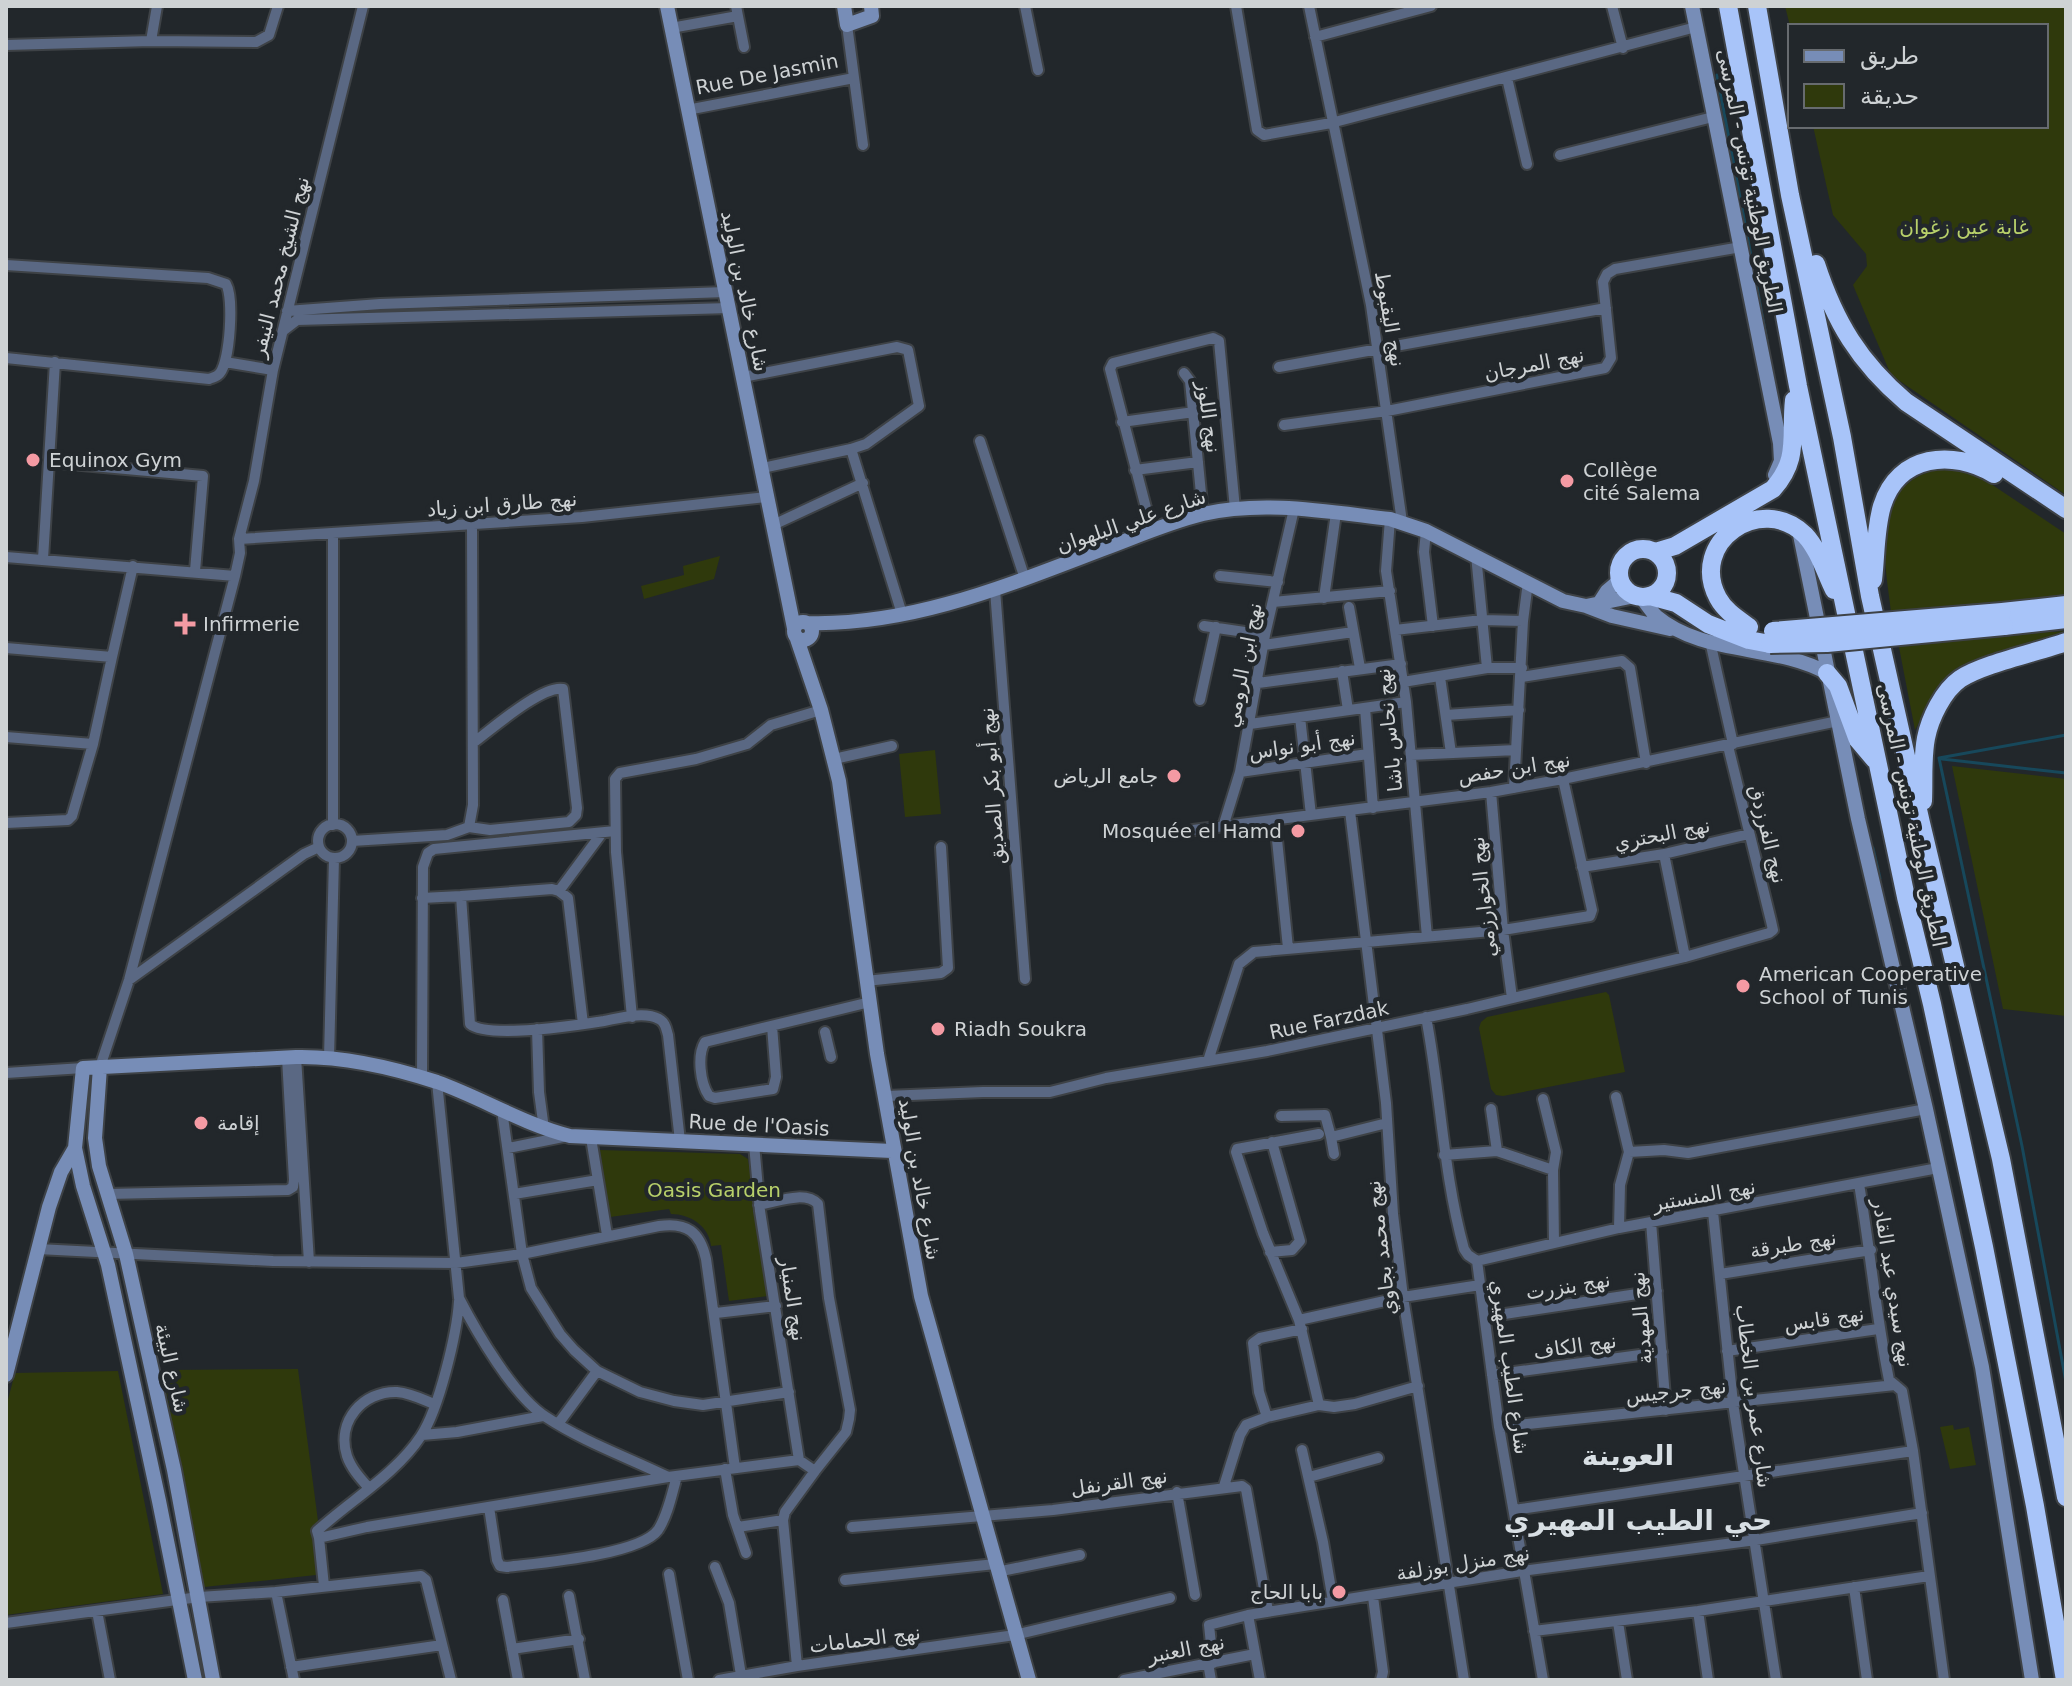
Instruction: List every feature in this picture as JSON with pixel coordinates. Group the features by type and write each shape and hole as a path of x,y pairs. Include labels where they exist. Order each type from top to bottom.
{"highway":[{"name":"الطريق الوطنية تونس - المرسى","path":"1728,6 1798,386 1984,1247 2035,1506 2065,1680"},
{"name":"الطريق الوطنية تونس - المرسى","path":"1757,6 1790,195 1842,437 1870,596 2001,1159 2066,1497"},
{"path":"1790,195 1834,314 1864,363 1906,402 2066,509"},
{"path":"1655,552 1675,546 1773,489 1781,480 1791,459 1794,440 1792,414 1798,386"},
{"path":"1870,596 1879,523 1886,496 1906,473 1932,459 1974,463 2066,522"},
{"path":"1772,637 1749,627 1725,608 1712,583 1714,555 1720,542 1733,529 1751,520 1773,519 1799,530 1813,544 1845,612"},
{"path":"1749,627 1740,627 1710,613 1684,594 1667,576 1662,558 1655,552 1646,549 1628,554 1619,570 1623,587 1642,596 1676,603 1708,624 1749,640 1772,637 1827,643 2065,609"},
{"path":"1642,596 1664,585 1667,576"},
{"path":"1921,823 1927,736 1949,690 1960,679 1983,668 2066,642"},
{"path":"1827,673 1838,686 1858,740 1879,765"}],"street":[{"path":"151,41 157,6"},
{"path":"6,45 256,42 269,35 278,6"},
{"name":"نهج الشيخ محمد النيفر","path":"100,1067 129,980 235,576 240,553 239,539 254,481 273,370 363,6"},
{"name":"شارع خالد بن الوليد","path":"667,6 773,525 786,583 804,631 810,677 834,759 847,829 892,1151 921,1296 1029,1680"},
{"name":"Rue De Jasmin","path":"844,6 863,145"},
{"path":"1025,6 1038,70"},
{"path":"1236,6 1260,133 1264,135 1331,123 1696,27"},
{"name":"نهج اليقبوط","path":"1309,6 1371,305 1387,411 1396,520"},
{"path":"1315,37 1431,6"},
{"path":"1612,6 1623,48"},
{"name":"الطريق الوطنية تونس - المرسى","path":"1692,6 1781,453 1776,473 1755,499"},
{"path":"671,28 737,11 744,47"},
{"path":"847,25 871,11"},
{"name":"Rue De Jasmin","path":"687,110 854,78"},
{"path":"1507,78 1527,164"},
{"path":"1560,155 1713,117"},
{"name":"نهج المرجان","path":"1284,425 1387,411 1605,368 1611,358 1603,282 1607,274 1615,269 1741,247"},
{"path":"6,265 220,280 226,284 230,296 225,362 218,375 209,379 6,358"},
{"path":"287,311 380,304 726,292"},
{"path":"282,331 297,320 730,308"},
{"path":"1279,367 1606,308"},
{"path":"1152,531 1122,422 1110,369 1113,363 1217,338 1235,509"},
{"path":"743,377 897,347 908,350 919,406 866,444 762,468"},
{"path":"43,559 55,362"},
{"path":"225,362 273,370"},
{"name":"نهج اللوز","path":"1184,373 1190,381 1203,514"},
{"path":"1122,422 1194,412"},
{"path":"980,441 1025,579"},
{"path":"851,449 902,614"},
{"path":"49,462 203,476 195,571"},
{"path":"1135,470 1198,462"},
{"path":"773,525 863,483"},
{"name":"نهج طارق ابن زياد","path":"239,539 582,517 767,497"},
{"name":"شارع علي البلهوان","path":"804,631 902,614 995,590 1203,514 1273,506 1396,520 1476,555 1551,596 1592,606"},
{"name":"نهج ابن الرومي","path":"1223,827 1240,772 1294,509"},
{"path":"1324,598 1336,513"},
{"name":"نهج نحاس باشا","path":"1396,520 1386,571 1406,702 1427,937"},
{"path":"469,827 473,805 472,525"},
{"path":"1799,530 1861,834 1926,1109 1982,1367 2032,1680"},
{"path":"1426,531 1424,552 1433,626"},
{"path":"333,534 333,825"},
{"path":"1476,555 1487,668"},
{"path":"6,557 235,576"},
{"path":"6,823 68,820 76,809 133,566"},
{"path":"1220,576 1278,582"},
{"path":"1592,606 1620,580"},
{"path":"1514,788 1528,582"},
{"name":"نهج أبو بكر الصديق","path":"995,590 1025,979"},
{"path":"1273,602 1390,591"},
{"path":"1592,606 1642,596 1657,617 1679,631"},
{"path":"1592,606 1612,616 1796,659 1827,673"},
{"path":"1349,607 1360,668"},
{"path":"1395,630 1482,620 1523,621"},
{"path":"1204,626 1265,640 1353,632"},
{"path":"1200,700 1216,627"},
{"name":"نهج الفرزدق","path":"1710,641 1772,932"},
{"path":"6,648 112,657"},
{"path":"1403,682 1487,668 1522,672 1622,661 1627,663 1646,763"},
{"path":"1258,683 1401,664"},
{"path":"1342,671 1348,710"},
{"path":"1440,677 1451,753"},
{"path":"352,841 447,835 469,827 490,830 569,822 576,815 563,689 543,693 473,743"},
{"path":"1250,724 1406,702"},
{"path":"1365,708 1373,808"},
{"path":"632,1017 615,831 615,779 620,773 696,759 747,744 771,725 821,710"},
{"path":"1446,715 1519,710"},
{"path":"1300,717 1311,815"},
{"name":"نهج ابن حفص","path":"1193,830 1491,792 1646,763 1838,721"},
{"path":"6,737 93,744"},
{"path":"834,759 892,746"},
{"path":"1411,755 1516,750"},
{"name":"نهج أبو نواس","path":"1240,772 1368,754"},
{"path":"1208,1061 1239,964 1254,952 1503,930 1590,916 1592,910 1563,779"},
{"name":"نهج الخوارزمي","path":"1491,792 1512,998"},
{"name":"نهج محمد بجاوي","path":"1350,811 1387,1123 1403,1297 1464,1680"},
{"path":"1275,820 1288,948"},
{"path":"333,825 348,831 352,841"},
{"path":"333,825 321,832 319,847 325,855 334,858 344,855 352,841"},
{"path":"324,1586 317,1531 394,1467 422,1435 457,1329 459,1298 456,1263 430,1080 422,898 424,860 434,849 615,831"},
{"path":"559,891 602,833"},
{"name":"نهج البحتري","path":"1582,867 1664,854 1749,834"},
{"path":"129,980 304,854 319,847"},
{"path":"866,981 941,973 948,968 941,847"},
{"path":"1664,854 1685,957"},
{"path":"329,1058 334,858"},
{"path":"422,898 559,891 568,898 583,1024"},
{"path":"461,896 470,1024 482,1030 537,1029 651,1017 666,1025 680,1141"},
{"name":"Rue Farzdak","path":"886,1096 1050,1092 1106,1078 1376,1028 1512,998 1685,957 1772,932"},
{"path":"772,1026 776,1077 773,1089 715,1098 709,1096 704,1086 700,1052 705,1042 870,1002"},
{"name":"شارع الطيب المهيري","path":"1426,1017 1442,1112 1444,1155 1452,1200 1464,1249 1477,1261 1499,1427 1543,1680"},
{"path":"537,1029 539,1092 544,1129"},
{"path":"825,1032 831,1057"},
{"path":"107,1194 192,1194 288,1190 293,1187 292,1058"},
{"path":"292,1058 309,1262"},
{"name":"Rue de l'Oasis","path":"83,1068 329,1058 430,1080 544,1129 570,1136 892,1151"},
{"name":"شارع البيئة","path":"100,1067 95,1138 107,1194 126,1254 174,1470 213,1680"},
{"path":"6,1073 83,1068"},
{"name":"شارع البيئة","path":"83,1068 75,1148 83,1186 105,1254 195,1680"},
{"path":"1616,1097 1629,1152 1620,1185 1619,1228"},
{"path":"1543,1099 1556,1152 1553,1170 1554,1243"},
{"path":"1491,1109 1497,1151"},
{"path":"1629,1152 1664,1150 1688,1153 1926,1109"},
{"path":"502,1110 522,1254 531,1288 560,1334 597,1371 640,1392 703,1405 789,1392"},
{"path":"1281,1116 1325,1115 1334,1154"},
{"path":"1331,1137 1387,1123"},
{"path":"1319,1134 1237,1149 1236,1152 1270,1252 1300,1325 1319,1405"},
{"path":"508,1148 570,1136"},
{"path":"591,1138 607,1235"},
{"path":"1270,1252 1292,1250 1300,1241 1272,1142"},
{"name":"نهج المنيار","path":"754,1144 759,1205 799,1460"},
{"path":"6,1375 61,1172 75,1148"},
{"path":"1444,1155 1497,1151 1553,1170"},
{"name":"نهج المنستير","path":"1477,1261 1619,1228 1938,1168"},
{"path":"514,1194 598,1180"},
{"name":"نهج سيدي عبد القادر","path":"1859,1184 1871,1250 1878,1329 1889,1380 1898,1388 1913,1451 1944,1680"},
{"path":"759,1205 805,1197 818,1204 829,1298 850,1410 846,1432 785,1512 783,1520 797,1666"},
{"name":"شارع عمر بن الخطاب","path":"1713,1212 1733,1403 1776,1680"},
{"name":"نهج المهدية","path":"1651,1222 1666,1410"},
{"path":"38,1249 309,1262 456,1263 522,1254 671,1224 691,1231 700,1239 704,1251 716,1313 728,1402 733,1515 746,1553"},
{"name":"نهج طبرقة","path":"1720,1274 1871,1250"},
{"path":"1267,1417 1259,1392 1253,1343 1260,1338 1403,1297 1480,1285"},
{"name":"نهج بنزرت","path":"1485,1317 1657,1291"},
{"path":"459,1298 473,1326 514,1385 543,1416 604,1448 672,1476"},
{"path":"716,1313 776,1306"},
{"name":"نهج قابس","path":"1727,1351 1878,1329"},
{"name":"نهج الكاف","path":"1492,1375 1662,1352"},
{"path":"558,1424 597,1371"},
{"path":"1268,1611 1246,1489 1238,1485 1224,1486 1242,1430 1246,1425 1267,1417 1319,1405 1334,1407 1355,1404 1418,1386"},
{"name":"نهج جرجيس","path":"1499,1427 1898,1388"},
{"path":"368,1487 355,1473 347,1457 345,1429 351,1413 376,1395 389,1393 401,1392 434,1404"},
{"path":"422,1435 457,1432 543,1416"},
{"path":"1302,1450 1333,1601"},
{"path":"1514,1510 1913,1451"},
{"path":"1309,1477 1378,1458"},
{"path":"319,1538 730,1468 799,1460 815,1471"},
{"path":"489,1507 500,1566 559,1560 636,1546 649,1539 659,1529 672,1476"},
{"name":"نهج القرنفل","path":"852,1527 1053,1510 1224,1486"},
{"path":"1177,1492 1195,1595"},
{"name":"نهج منزل بوزلفة","path":"1210,1663 1209,1625 1248,1615 1522,1571 1756,1540 1922,1513"},
{"path":"738,1527 783,1520"},
{"path":"845,1580 996,1568 1080,1555"},
{"path":"715,1567 729,1603 741,1675"},
{"path":"669,1574 688,1680"},
{"path":"6,1623 199,1597 421,1576 426,1580 451,1680"},
{"path":"1534,1631 1698,1611 1929,1576"},
{"path":"1854,1587 1867,1680"},
{"path":"276,1592 294,1680"},
{"path":"569,1596 585,1680"},
{"path":"1373,1597 1383,1672 1381,1680"},
{"name":"نهج الحمامات","path":"719,1680 1015,1635 1170,1598"},
{"path":"503,1600 518,1680"},
{"path":"97,1611 110,1680"},
{"path":"1698,1611 1708,1680"},
{"path":"1248,1615 1260,1680"},
{"path":"1618,1622 1627,1680"},
{"path":"512,1649 579,1639"},
{"path":"291,1667 442,1645"},
{"name":"نهج العنبر","path":"1124,1680 1162,1676 1255,1654"},
{"path":"1210,1663 1211,1680"}],"green space":[{"name":"غابة عين زغوان","path":"1785,6 2066,6 2066,495 1891,375 1853,285 1867,266 1866,254 1833,215 1813,128 2048,128 2048,24 1790,24"},
{"path":"1942,467 1979,476 2066,534 2066,595 1981,606 1891,612 1885,545 1891,506 1902,489 1918,476"},
{"path":"720,556 714,579 644,599 641,586 684,575 683,566"},
{"path":"2065,631 1958,674 1937,689 1915,730 1898,642"},
{"path":"935,750 941,814 905,817 899,754"},
{"path":"1952,766 2066,779 2066,1016 2003,1009"},
{"path":"1606,992 1625,1072 1496,1095 1491,1089 1479,1028 1481,1022 1487,1017"},
{"name":"Oasis Garden","path":"600,1150 740,1154 748,1159 768,1296 729,1301 721,1245 711,1246 702,1227 685,1216 671,1214 669,1209 610,1217"},
{"path":"298,1369 325,1574 204,1587 162,1370"},
{"path":"118,1371 163,1594 6,1615 6,1407 15,1373"},
{"path":"1953,1425 1954,1430 1969,1427 1976,1465 1950,1469 1940,1427"}],"waterway":[{"path":"1717,75 1767,341"},
{"path":"1939,758 2066,735"},
{"path":"1939,758 2022,1146 2066,1382"},
{"path":"1942,759 2066,773"},
{"path":"1873,848 1880,878"}],"place":[{"name":"Equinox Gym","path":"33,460"},
{"name":"Collège cité Salema","path":"1567,481"},
{"name":"Infirmerie","path":"185,624"},
{"name":"جامع الرياض","path":"1174,776"},
{"name":"Mosquée el Hamd","path":"1298,831"},
{"name":"American Cooperative School of Tunis","path":"1743,986"},
{"name":"Riadh Soukra","path":"938,1029"},
{"name":"إقامة","path":"201,1123"},
{"name":"بابا الحاج","path":"1339,1592"}],"district":[{"name":"العوينة","path":"1628,1455"},
{"name":"حي الطيب المهيري","path":"1638,1520"}]}
